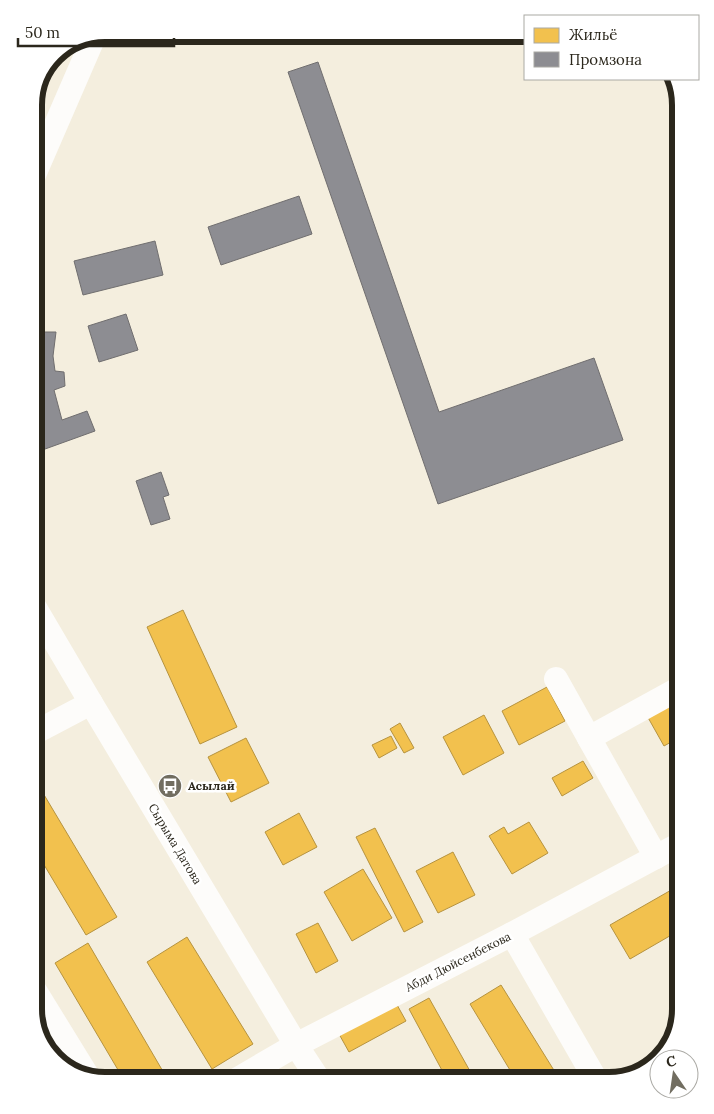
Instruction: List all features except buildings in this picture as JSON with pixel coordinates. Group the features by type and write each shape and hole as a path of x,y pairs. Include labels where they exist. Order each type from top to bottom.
{"street":[{"path":"43,154 91,45"},
{"name":"Сырыма Датова","path":"43,621 313,1071"},
{"path":"556,679 656,857"},
{"path":"589,738 672,692"},
{"path":"43,728 91,703"},
{"name":"Абди Дюйсенбекова","path":"251,1071 296,1045 512,934 672,848"},
{"path":"512,934 591,1072"},
{"path":"43,1004 82,1067"}],"place":[{"name":"Асылай","path":"170,786"}]}
